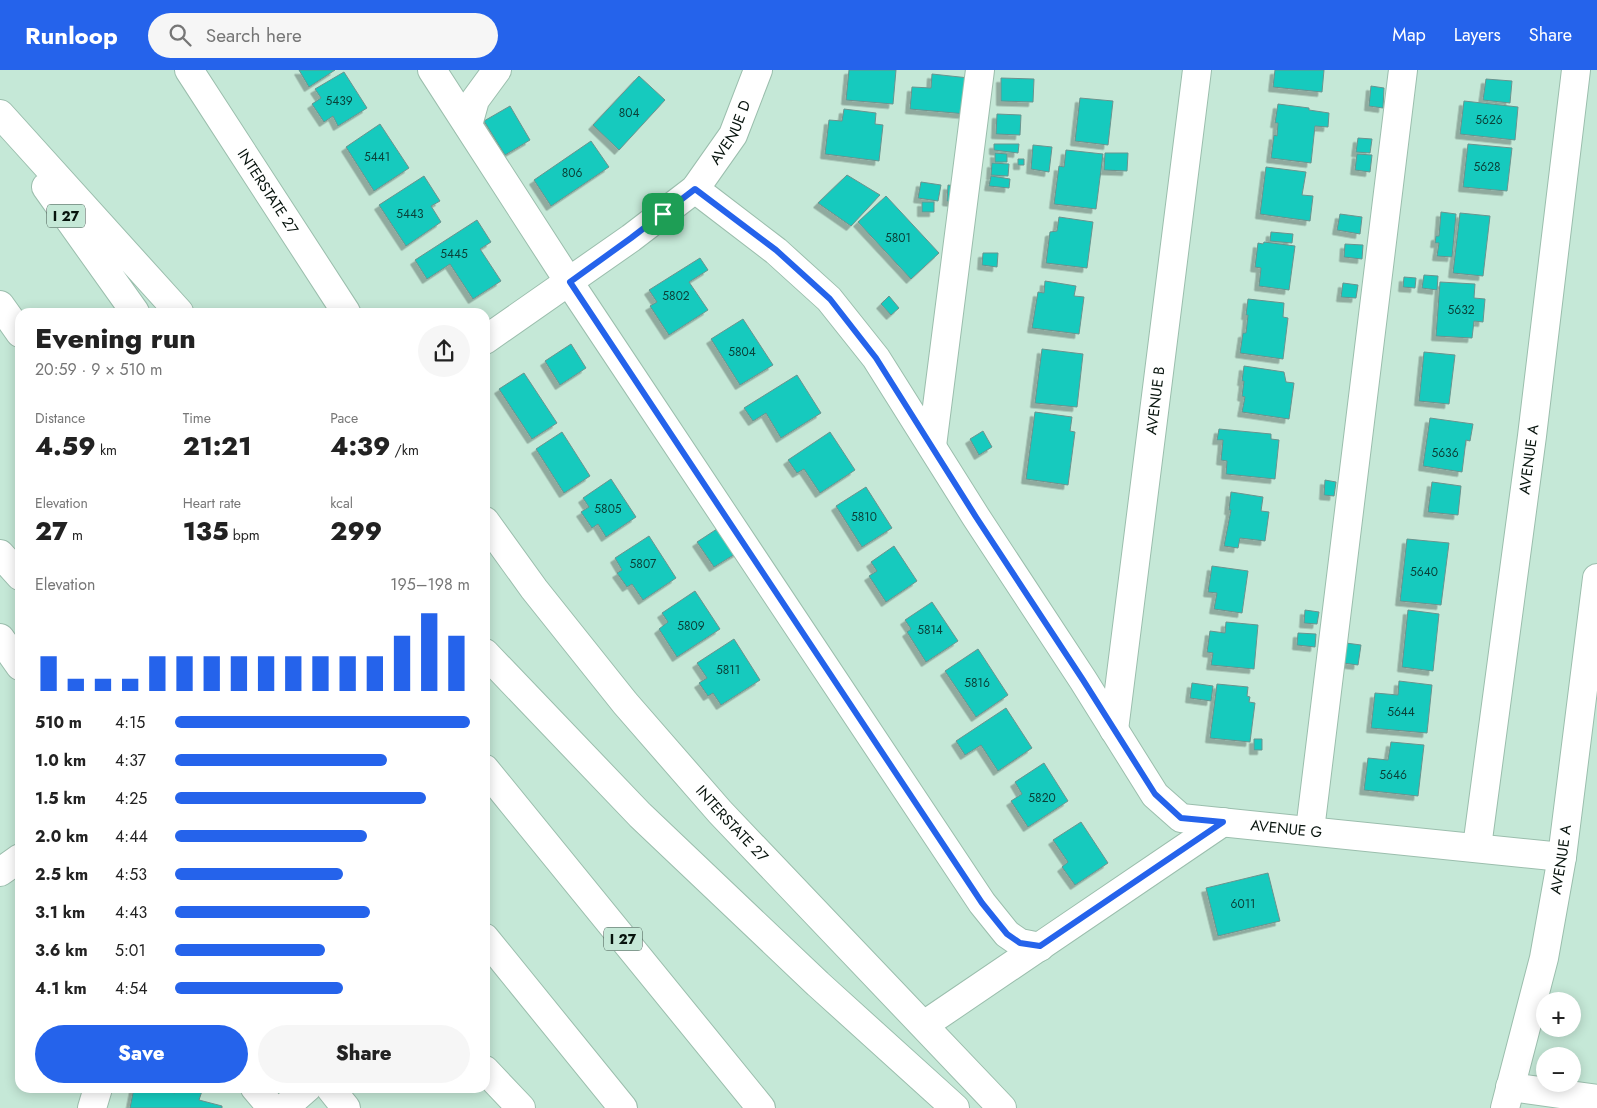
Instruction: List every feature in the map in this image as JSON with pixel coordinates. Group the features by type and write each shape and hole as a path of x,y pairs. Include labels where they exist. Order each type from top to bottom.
{"main road":[{"name":"INTERSTATE 27","path":"189,70 343,308"},
{"path":"432,70 570,282 982,903 1007,934 1020,943 1040,946"},
{"path":"468,125 475,100 497,70"},
{"name":"AVENUE D","path":"490,337 570,282 695,189 733,135 758,70"},
{"path":"932,446 980,70"},
{"name":"AVENUE B","path":"1114,730 1197,70"},
{"path":"1310,830 1403,70"},
{"name":"AVENUE A","path":"1477,847 1532,436 1576,70"},
{"path":"0,116 175,308"},
{"name":"I 27","path":"0,116 55,199 132,308"},
{"name":"AVENUE G","path":"695,189 776,250 830,299 876,358 1155,794 1181,818 1562,857"},
{"path":"0,306 15,326"},
{"name":"INTERSTATE 27","path":"490,527 534,589 625,702 720,812 1002,1108"},
{"path":"0,554 15,570"},
{"name":"AVENUE A","path":"1508,1097 1544,958 1562,857 1597,578"},
{"path":"490,658 640,814 818,984 955,1108"},
{"name":"I 27","path":"490,775 761,1108"},
{"path":"924,1025 1223,822"},
{"path":"0,872 15,862"},
{"path":"490,944 622,1108"},
{"path":"490,1075 521,1108"},
{"path":"92,1108 96,1093"},
{"path":"259,1093 272,1108"},
{"path":"284,1108 301,1093"},
{"path":"334,1093 346,1108"},
{"path":"1508,1097 1597,1099"}],"building":[{"path":"299,70 335,70 309,87"},
{"path":"849,70 896,70 893,104 846,100"},
{"path":"1275,70 1324,70 1322,92 1273,87"},
{"path":"344,72 367,108 338,126 333,116 324,122 312,104 321,98 315,89"},
{"path":"932,74 969,78 966,114 910,109 912,87 931,88"},
{"path":"639,76 665,100 619,150 593,125"},
{"path":"1001,78 1034,79 1033,102 1001,101"},
{"path":"1486,79 1512,81 1510,103 1483,100"},
{"path":"1371,86 1384,88 1383,108 1369,106"},
{"path":"1080,98 1113,101 1108,145 1075,141"},
{"path":"1464,101 1518,107 1515,140 1460,134"},
{"path":"1278,104 1329,113 1328,127 1315,126 1311,163 1271,158 1274,135 1277,136 1278,123 1275,123"},
{"path":"510,106 530,140 505,155 484,121"},
{"path":"844,109 876,113 875,124 883,125 879,161 825,154 829,120 842,121"},
{"path":"997,114 1021,115 1020,135 996,134"},
{"path":"380,124 409,168 374,191 346,147"},
{"path":"1358,138 1372,139 1370,153 1356,152"},
{"path":"591,141 609,167 551,206 534,180"},
{"path":"994,144 1019,144 1018,153 994,150"},
{"path":"1468,144 1512,148 1507,191 1463,187"},
{"path":"1033,145 1052,147 1049,172 1031,169"},
{"path":"1066,150 1103,154 1096,209 1054,204 1059,166 1064,167"},
{"path":"995,153 1007,154 1007,162 995,162"},
{"path":"1105,153 1128,153 1127,171 1104,170"},
{"path":"1357,154 1372,155 1370,172 1355,170"},
{"path":"1018,159 1024,159 1024,165 1018,165"},
{"path":"992,163 1009,164 1008,176 991,175"},
{"path":"1266,167 1306,172 1302,195 1313,196 1310,221 1260,214"},
{"path":"847,175 880,195 851,226 818,203"},
{"path":"424,176 440,201 431,206 441,222 406,246 379,205"},
{"path":"991,176 1010,179 1009,188 989,186"},
{"path":"921,182 941,185 938,201 918,198"},
{"path":"948,185 956,186 955,202 947,201"},
{"path":"886,196 939,253 911,279 858,222"},
{"path":"922,202 934,202 934,212 922,212"},
{"path":"1441,212 1456,214 1452,257 1437,256 1439,243 1435,243 1436,236 1439,236"},
{"path":"1460,213 1490,216 1483,276 1453,273"},
{"path":"1340,214 1362,217 1360,234 1337,230"},
{"path":"1059,217 1093,222 1087,268 1046,263 1050,232 1057,231"},
{"path":"477,220 491,242 480,249 501,281 473,299 450,264 427,279 415,260"},
{"path":"1271,232 1293,234 1292,243 1270,241"},
{"path":"1264,242 1295,246 1289,290 1259,286 1261,268 1255,267 1258,243 1263,244"},
{"path":"1345,244 1363,245 1362,259 1344,257"},
{"path":"983,253 998,253 997,267 982,265"},
{"path":"700,258 708,270 689,282 708,310 669,335 650,306 657,302 649,290"},
{"path":"1424,275 1438,276 1437,290 1422,288"},
{"path":"1404,277 1416,278 1415,288 1403,287"},
{"path":"1045,281 1076,286 1074,296 1084,297 1079,334 1032,328 1038,292 1044,293"},
{"path":"1440,282 1475,284 1474,298 1485,299 1483,322 1474,321 1472,338 1436,336"},
{"path":"1343,283 1358,285 1356,298 1341,297"},
{"path":"889,296 899,308 891,315 881,304"},
{"path":"1248,299 1284,303 1283,317 1288,318 1283,359 1240,353 1243,333 1246,333"},
{"path":"743,319 773,365 740,385 711,339"},
{"path":"571,344 586,368 560,385 545,361"},
{"path":"1042,349 1083,354 1077,407 1035,403"},
{"path":"1424,352 1455,355 1449,404 1419,401"},
{"path":"1244,366 1284,372 1286,382 1294,383 1289,419 1242,412 1245,397 1242,396"},
{"path":"524,373 557,423 532,439 499,389"},
{"path":"797,375 821,413 781,438 766,413 753,421 744,408"},
{"path":"1035,412 1072,417 1070,431 1075,432 1068,485 1026,479"},
{"path":"1430,418 1473,424 1470,441 1466,440 1462,472 1423,466"},
{"path":"1219,429 1271,434 1271,439 1279,440 1275,479 1226,474 1227,461 1221,460 1223,440 1217,440"},
{"path":"983,431 992,447 979,455 970,439"},
{"path":"562,432 590,476 564,493 536,449"},
{"path":"830,432 855,470 820,493 804,469 797,473 788,460"},
{"path":"611,479 636,517 606,537 598,524 592,528 581,512 589,507 583,498"},
{"path":"1325,480 1336,482 1334,496 1324,495"},
{"path":"1432,482 1461,486 1458,515 1428,512"},
{"path":"866,487 892,528 862,547 836,506"},
{"path":"1231,492 1263,497 1261,511 1269,512 1265,541 1240,538 1238,548 1224,546 1231,510 1229,510"},
{"path":"723,525 740,551 714,567 697,542"},
{"path":"649,536 676,578 643,600 632,584 627,587 617,573 622,570 615,558"},
{"path":"1407,539 1449,543 1441,605 1400,601"},
{"path":"894,546 917,581 886,602 869,576 877,571 871,562"},
{"path":"1212,566 1248,571 1242,613 1214,609 1217,593 1208,592"},
{"path":"695,591 720,629 677,657 659,629 668,622 662,613"},
{"path":"932,602 958,641 926,662 907,632 911,629 905,620"},
{"path":"1305,610 1319,612 1317,624 1304,623"},
{"path":"1408,610 1439,614 1433,671 1402,667"},
{"path":"1226,622 1258,625 1254,669 1211,665 1213,653 1207,652 1210,631 1225,633"},
{"path":"1298,633 1316,634 1315,647 1297,645"},
{"path":"734,639 760,680 721,705 713,693 708,696 699,683 707,678 697,663"},
{"path":"1346,643 1361,645 1358,665 1343,663"},
{"path":"978,649 1008,695 976,717 945,671"},
{"path":"1399,681 1432,685 1427,733 1371,728 1375,693 1398,695"},
{"path":"1192,683 1213,686 1211,701 1190,698"},
{"path":"1217,684 1248,687 1247,696 1250,697 1249,702 1255,703 1250,742 1210,738"},
{"path":"1006,708 1032,748 998,771 981,745 965,755 956,741"},
{"path":"1254,739 1262,739 1262,750 1254,750"},
{"path":"1391,742 1424,745 1418,796 1364,790 1368,758 1388,760"},
{"path":"1044,763 1068,801 1028,827 1011,801 1022,794 1015,782"},
{"path":"1081,822 1108,863 1075,885 1062,867 1068,862 1053,840"},
{"path":"1268,873 1280,921 1218,936 1206,888"},
{"path":"133,1093 201,1093 199,1100 222,1106 222,1108 130,1108"}],"route":[{"path":"695,189 776,250 830,299 876,358 1155,794 1181,818 1223,822 1040,946 1020,943 1007,934 982,903 570,282 663,214 695,189"}]}
